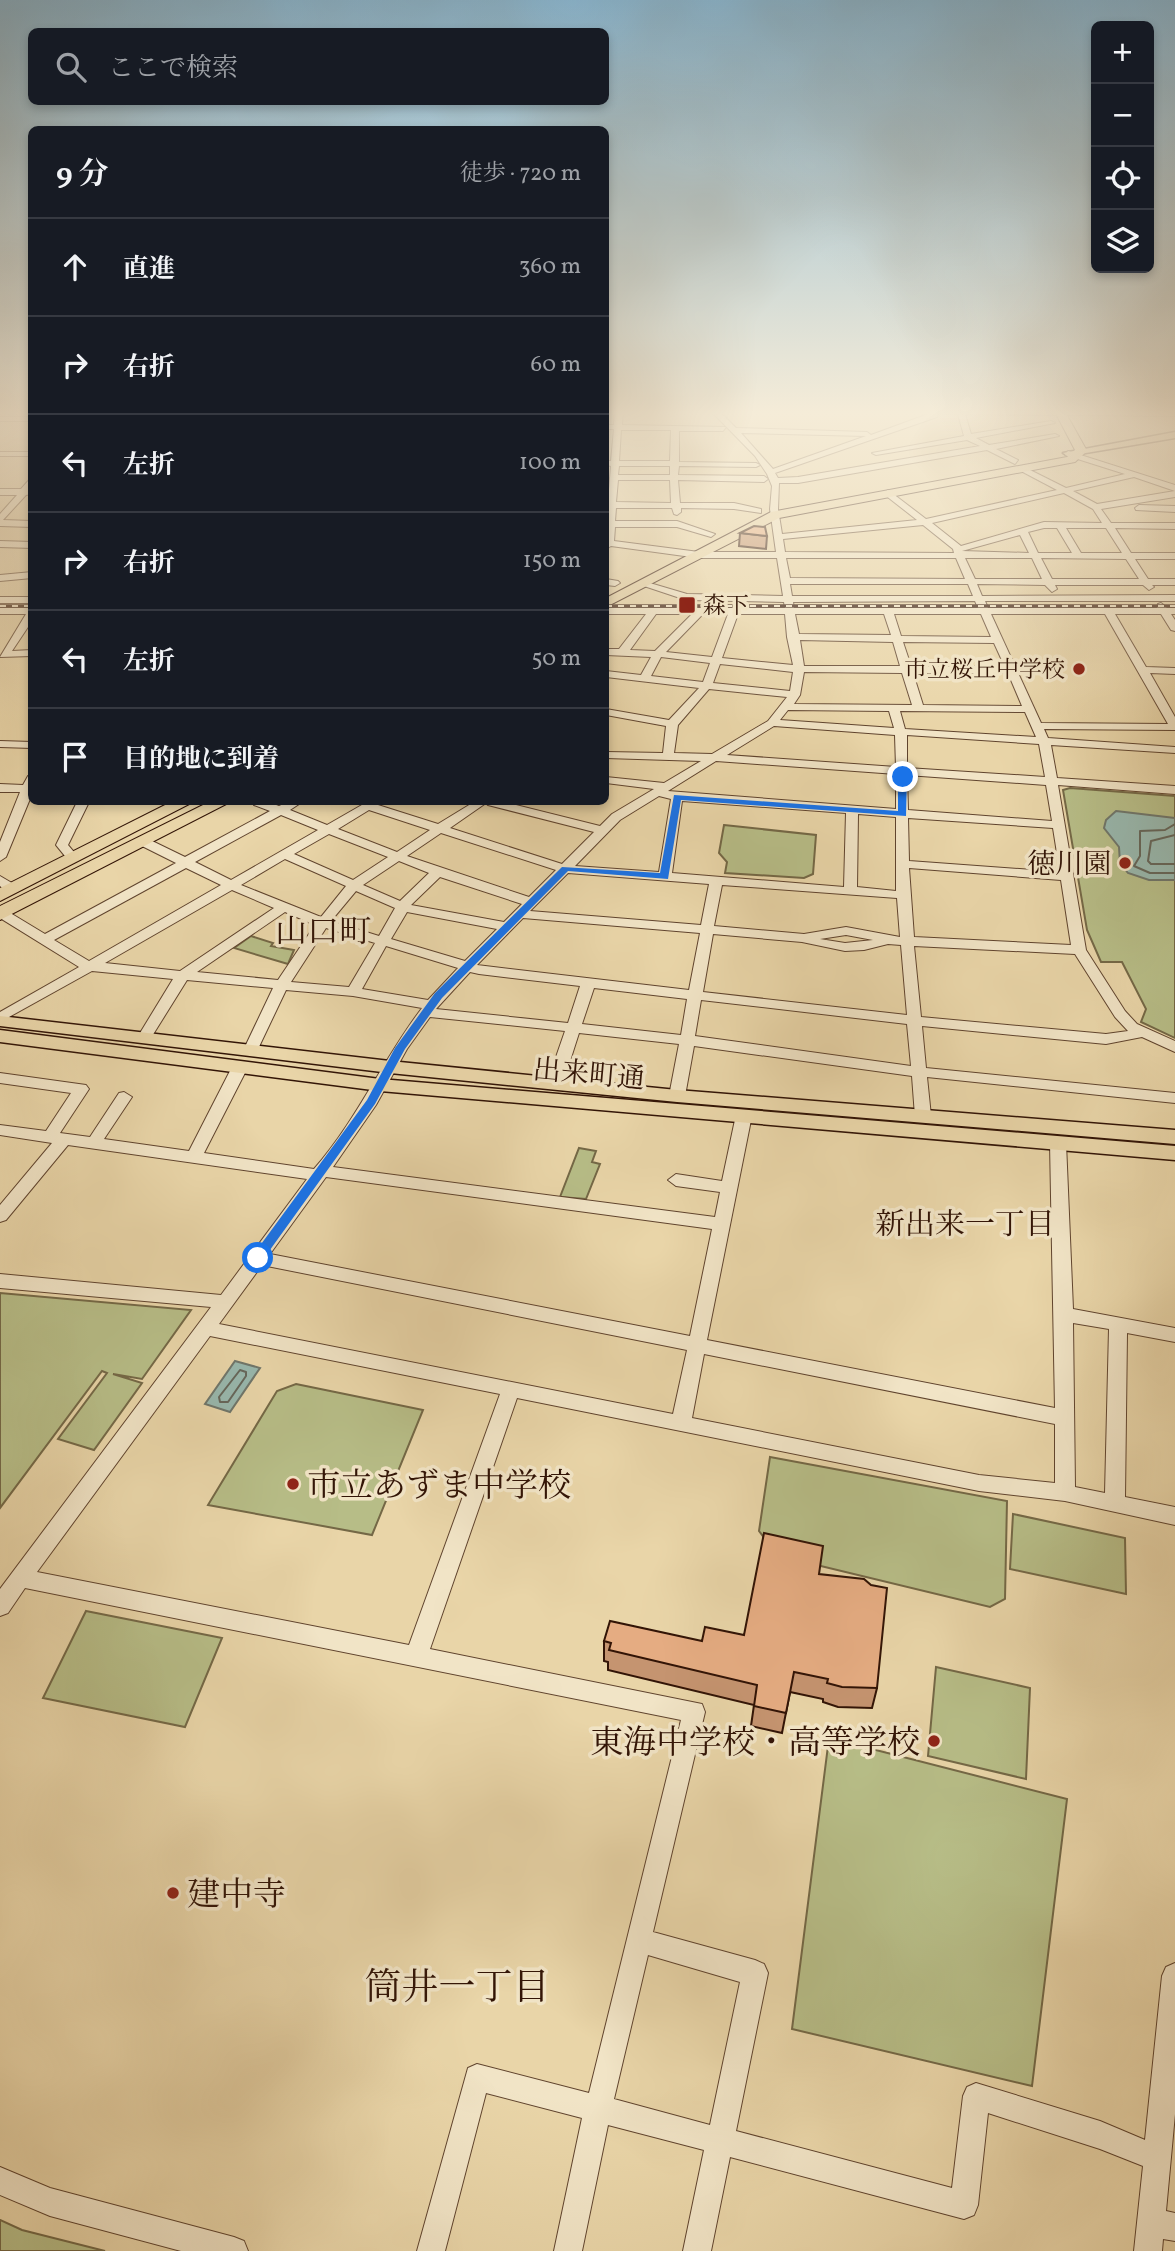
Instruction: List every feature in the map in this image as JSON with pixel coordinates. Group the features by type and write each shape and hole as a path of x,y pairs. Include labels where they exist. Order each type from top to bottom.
{"highway":[{"path":"609,584 750,515"},
{"path":"609,601 699,555 766,515"},
{"path":"3,898 73,858 178,805"},
{"path":"3,898 144,842 215,805"}],"main road":[{"name":"出来町通","path":"0,1019 144,1038 245,1059"},
{"name":"出来町通","path":"0,1036 245,1059 744,1115 1175,1153"},
{"name":"出来町通","path":"385,1076 555,1083 677,1096 1175,1137"}],"street":[{"path":"677,515 677,524"},
{"path":"0,1606 320,1173 429,1008 616,817 667,792 772,723 788,707 795,695 799,669 775,515"},
{"path":"915,515 958,552 1043,741 1079,950 1120,1014 1140,1033 1175,1047"},
{"path":"778,537 924,522 955,515"},
{"path":"1101,515 1157,599 1170,611 1175,628"},
{"path":"0,521 28,524"},
{"path":"609,525 677,524 711,534"},
{"path":"958,552 1022,530 1059,524 1175,526"},
{"path":"1059,524 1078,556"},
{"path":"855,530 862,538"},
{"path":"1022,530 1058,600"},
{"path":"0,544 28,545"},
{"path":"609,544 699,555 958,552 1175,556"},
{"path":"869,547 879,555 892,581"},
{"path":"0,578 28,575"},
{"path":"784,581 1175,582"},
{"path":"643,584 686,597 888,611 1170,611"},
{"path":"609,611 699,612 789,605 1175,598"},
{"path":"0,600 28,600"},
{"path":"0,611 28,612"},
{"path":"668,756 672,724 707,685 718,661 734,611"},
{"path":"888,611 919,708"},
{"path":"1108,611 1175,726"},
{"path":"622,653 652,612"},
{"path":"645,678 657,654 699,612"},
{"path":"28,618 4,655 28,653"},
{"path":"792,636 997,640"},
{"path":"609,652 657,654 799,669 1010,670"},
{"path":"1142,670 1175,671"},
{"path":"609,674 795,695"},
{"path":"788,707 1028,709"},
{"path":"894,708 900,732 906,941 921,1072 923,1116"},
{"path":"609,713 672,724"},
{"path":"772,723 1175,750"},
{"path":"1035,726 1175,726"},
{"path":"0,744 28,745"},
{"path":"609,755 716,758 1175,790"},
{"path":"609,781 667,792 852,810 1057,825"},
{"path":"0,788 28,785"},
{"path":"0,857 2,843 28,789"},
{"path":"664,877 667,792"},
{"path":"73,858 62,845 82,805"},
{"path":"265,805 526,908 803,938 851,949 861,949 887,940 1079,950"},
{"path":"46,939 290,805"},
{"path":"0,1019 370,805"},
{"path":"375,805 439,829 566,869 903,895"},
{"path":"194,1157 281,986 323,923 354,885 476,805"},
{"path":"503,805 603,831"},
{"path":"850,891 852,810"},
{"path":"144,842 231,885 323,923 468,967 916,1021 1106,1040 1140,1033"},
{"path":"284,854 403,907 507,927"},
{"path":"903,864 1065,876"},
{"path":"352,992 408,898 438,872"},
{"path":"677,1096 716,880"},
{"path":"3,898 46,939 88,966 352,992 429,1008 572,1028 687,1040 921,1072 1175,1098"},
{"path":"144,1038 182,975 284,907"},
{"path":"555,1083 588,983"},
{"path":"0,1078 81,1089 57,1138 0,1216"},
{"path":"94,1143 124,1097"},
{"path":"681,1423 695,1344 744,1115"},
{"path":"0,1130 720,1224"},
{"path":"1058,1143 1064,1314 1065,1493"},
{"path":"676,1180 728,1187"},
{"path":"258,1258 1065,1418"},
{"path":"0,1281 226,1302"},
{"path":"1064,1314 1175,1335"},
{"path":"1115,1504 1118,1324"},
{"path":"206,1328 979,1483 1065,1493 1175,1516"},
{"path":"416,1657 511,1389"},
{"path":"21,1577 694,1712 598,2109 568,2251"},
{"path":"639,1940 755,1973 697,2251"},
{"path":"1148,2251 1163,2225 1157,2158 1175,1976"},
{"path":"431,2251 477,2077 964,2205 976,2096 1100,2135 1157,2158"},
{"path":"0,2181 50,2202 224,2250"}],"green space":[{"name":"徳川園","path":"1070,788 1175,796 1175,1038 1141,1022 1146,1009 1122,962 1101,962 1087,930 1063,790"},
{"path":"724,825 816,835 813,874 804,878 725,873 727,862 719,853"},
{"path":"251,936 273,943 271,946 294,950 288,964 234,948"},
{"path":"579,1148 596,1151 592,1162 600,1164 586,1199 560,1197"},
{"path":"0,1293 191,1310 142,1379 113,1374 142,1383 94,1450 58,1439 107,1373 102,1371 0,1508"},
{"path":"296,1384 423,1410 372,1535 208,1505 277,1391"},
{"path":"770,1457 1007,1501 1005,1599 990,1607 767,1553 769,1544 759,1531"},
{"path":"1013,1514 1125,1538 1126,1594 1010,1569"},
{"path":"86,1611 222,1638 185,1727 43,1698"},
{"path":"936,1667 1030,1688 1026,1779 928,1756"},
{"path":"829,1738 1067,1799 1032,2086 792,2029"},
{"path":"0,2220 22,2230 105,2251 0,2251"}],"water":[{"path":"1116,811 1175,818 1175,880 1149,880 1128,873 1120,863 1119,847 1104,828 1106,820"},
{"path":"235,1361 260,1368 230,1412 205,1404"}],"building":[{"path":"754,526 765,527 767,536 740,533"},
{"path":"764,1533 823,1546 819,1574 864,1579 871,1585 887,1588 877,1688 842,1687 827,1683 828,1679 794,1672 786,1713 754,1706 757,1685 609,1650 611,1643 604,1641 610,1621 702,1641 705,1627 744,1635"}],"railway":[{"path":"0,606 28,606"},
{"path":"609,606 1175,606"}],"place":[{"name":"森下","path":"687,605"},
{"name":"市立桜丘中学校","path":"1079,669"},
{"name":"徳川園","path":"1125,863"},
{"name":"市立あずま中学校","path":"293,1484"},
{"name":"東海中学校・高等学校","path":"934,1741"},
{"name":"建中寺","path":"173,1893"}],"district":[{"name":"山口町","path":"323,931"},
{"name":"新出来一丁目","path":"965,1224"},
{"name":"筒井一丁目","path":"457,1986"}],"route":[{"path":"258,1258 372,1101 400,1048 439,996 566,869 664,877 677,797 902,814 903,777"}]}
